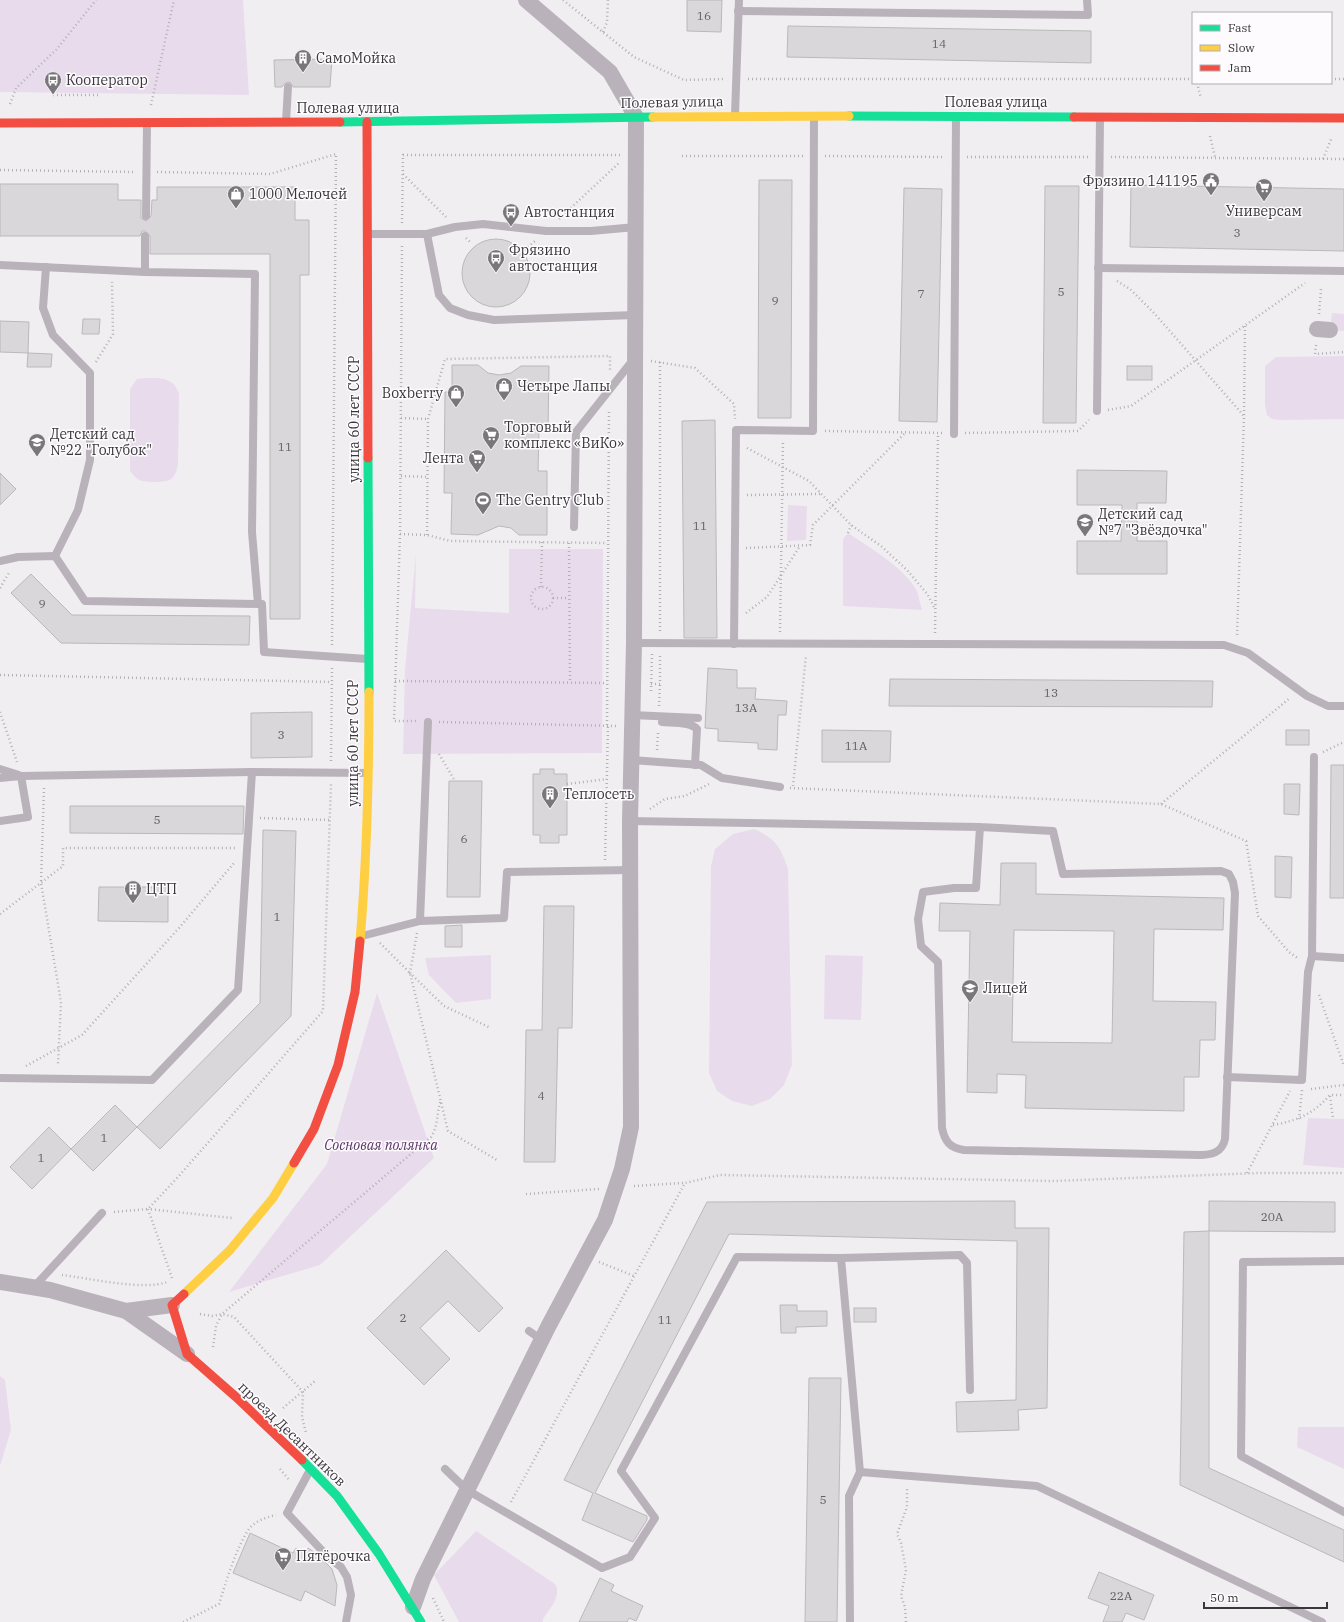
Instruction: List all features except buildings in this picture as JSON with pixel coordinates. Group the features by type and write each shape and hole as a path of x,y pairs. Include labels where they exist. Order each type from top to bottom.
{"street":[{"path":"413,1607 423,1579 467,1490 542,1340 606,1220 622,1170 631,1127 631,870 636,821 631,760 634,643 636,117 610,72 526,0"},
{"name":"Полевая улица","path":"1,123 367,122 735,115 1344,118"},
{"name":"улица 60 лет СССР","path":"172,1305 230,1250 274,1198 314,1130 338,1065 354,992 364,894 369,773 367,122"},
{"path":"0,1282 50,1290 126,1311 187,1354"},
{"path":"126,1311 172,1305 187,1354"},
{"name":"проезд Десантников","path":"187,1354 236,1397 337,1496 379,1554 421,1622"}],"lane":[{"path":"735,115 739,0"},
{"path":"738,11 1088,15 1087,0"},
{"path":"286,122 288,87"},
{"path":"734,644 736,430 813,431 814,116"},
{"path":"954,434 956,116"},
{"path":"1097,411 1100,116"},
{"path":"146,216 147,123"},
{"path":"367,234 428,234 455,227 495,224 546,231 591,231 636,227"},
{"path":"428,234 439,294 450,308 468,315 494,320 635,315"},
{"path":"145,236 145,272"},
{"path":"0,265 112,271 255,274 252,532 258,604"},
{"path":"46,267 43,308 53,336 90,373 90,460 78,510 55,556"},
{"path":"1098,268 1344,271"},
{"path":"574,527 576,432 635,358"},
{"path":"55,556 86,601 262,604 264,652 368,659"},
{"path":"0,561 18,557 55,556"},
{"path":"634,643 780,645 1224,645 1248,653 1299,690 1328,706 1344,706"},
{"path":"632,720 698,718"},
{"path":"420,921 428,722"},
{"path":"662,722 687,724 694,726 697,729 695,765"},
{"path":"1227,1077 1302,1080 1309,966 1312,956 1314,757"},
{"path":"631,760 701,765 722,778 780,787"},
{"path":"0,769 21,776"},
{"path":"0,778 44,775 252,772 331,771 369,773"},
{"path":"3,1078 152,1080 238,990 252,772"},
{"path":"0,821 28,817 21,776"},
{"path":"636,821 980,827 1053,831 1063,874 1221,871 1230,874 1234,882 1235,893 1227,1077 1223,1145 1215,1153 1208,1155 964,1150 951,1147 944,1136 942,1128 938,962 921,946 918,919 923,892 954,888 976,888 980,827"},
{"path":"360,936 420,921 504,918 507,872 631,870"},
{"path":"1312,956 1344,958"},
{"path":"34,1287 102,1213"},
{"path":"445,1469 467,1490 602,1568 630,1557 655,1518 621,1471 737,1257 841,1258 960,1255 967,1263 970,1390"},
{"path":"841,1258 860,1472 849,1496 850,1622"},
{"path":"1344,1262 1243,1262 1241,1456 1344,1512"},
{"path":"529,1331 542,1340"},
{"path":"311,1469 286,1513 328,1557 341,1567 347,1577 351,1595 346,1622"},
{"path":"860,1472 1037,1486 1322,1622"}],"path":[{"path":"1,123 16,88 56,50 96,0"},
{"path":"147,123 174,0"},
{"path":"562,0 634,57 684,80 1192,79"},
{"path":"603,32 607,22 608,0"},
{"path":"1332,79 1344,79"},
{"path":"54,94 99,95"},
{"path":"0,170 270,174 336,154 331,771 323,1011 178,1177 148,1209"},
{"path":"627,155 403,155 401,476 394,721 608,726 632,720"},
{"path":"682,156 1344,159"},
{"path":"525,250 621,160"},
{"path":"402,174 471,243"},
{"path":"1098,268 1130,290 1197,361 1244,416"},
{"path":"90,373 113,334 112,271"},
{"path":"813,431 954,434 1078,431 1097,411 1131,406 1197,361 1322,271"},
{"path":"1237,649 1244,416 1245,326"},
{"path":"1315,354 1344,352"},
{"path":"427,535 429,477 428,419 445,359 610,356 607,544 608,726 605,870"},
{"path":"635,358 695,368 734,404 736,430 744,446 808,481 851,525 881,546 907,570 928,595 935,609"},
{"path":"651,684 660,684 660,362"},
{"path":"401,418 428,419"},
{"path":"780,645 783,430"},
{"path":"735,548 810,545 813,525 905,433"},
{"path":"934,645 938,433"},
{"path":"401,476 429,477"},
{"path":"736,495 821,494"},
{"path":"848,533 851,525"},
{"path":"400,534 427,535 450,541 607,544"},
{"path":"541,587 542,542"},
{"path":"569,543 570,683"},
{"path":"734,617 749,612 767,596 781,577 800,545"},
{"path":"541,587 550,590 553,598 550,606 542,609 534,606 530,598 533,590 541,587"},
{"path":"553,598 569,598"},
{"path":"793,788 807,645"},
{"path":"0,675 332,682"},
{"path":"395,681 607,683"},
{"path":"1161,804 1299,690"},
{"path":"0,712 21,776"},
{"path":"427,735 454,781"},
{"path":"1314,757 1344,742"},
{"path":"44,775 41,883 61,1002 58,1064"},
{"path":"636,821 665,799 685,796 722,778"},
{"path":"567,784 607,779"},
{"path":"780,787 1161,804 1246,841 1258,916 1289,952 1309,966 1344,1066"},
{"path":"249,818 330,820"},
{"path":"0,914 63,866 63,848 247,848"},
{"path":"3,1078 82,1035 174,934 247,848"},
{"path":"420,921 410,973 448,1131 497,1160"},
{"path":"371,934 444,1006 491,1028"},
{"path":"1247,1173 1290,1091 1344,1085"},
{"path":"1299,1119 1302,1090"},
{"path":"1272,1125 1292,1122 1299,1119 1313,1111 1330,1095 1344,1095"},
{"path":"1330,1095 1333,1119"},
{"path":"213,1347 216,1326 222,1314 431,1137 436,1126 437,1111 441,1100"},
{"path":"1054,1181 1247,1173 1344,1173"},
{"path":"47,1273 158,1286 173,1280 148,1209"},
{"path":"102,1213 148,1209 254,1220"},
{"path":"586,1256 634,1276"},
{"path":"200,1314 212,1316 222,1314 234,1316 303,1392 302,1417 306,1433"},
{"path":"283,1408 315,1381"},
{"path":"906,1622 905,1607 901,1596 906,1570 901,1542 897,1534 907,1507 906,1489 908,1476"},
{"path":"183,1622 219,1604 230,1569 250,1528 265,1518 286,1513"},
{"path":"432,1597 444,1622"}],"green space":[{"path":"0,0 243,0 249,95 0,92"},
{"path":"1332,313 1344,314 1344,331 1330,330"},
{"path":"1344,356 1344,419 1281,420 1272,419 1267,415 1265,405 1265,366 1276,357"},
{"path":"145,378 170,381 177,388 179,394 177,470 171,479 164,481 142,481 136,478 130,471 130,389 137,379"},
{"path":"788,505 807,506 806,540 787,541"},
{"path":"848,533 886,559 905,575 917,591 922,610 843,606 843,539"},
{"path":"509,549 603,549 602,753 403,754 405,669 416,554 415,608 509,613"},
{"path":"754,829 767,836 776,844 780,849 788,869 792,1065 784,1085 770,1099 752,1106 732,1101 717,1091 709,1073 711,866 715,849 733,834"},
{"path":"491,955 491,999 456,1003 429,975 425,958"},
{"path":"825,955 863,956 861,1020 824,1019"},
{"name":"Сосновая полянка","path":"377,993 434,1158 320,1265 229,1292 327,1164"},
{"path":"1308,1118 1344,1119 1344,1168 1303,1165"},
{"path":"0,1376 5,1380 11,1430 0,1466"},
{"path":"1298,1427 1344,1427 1344,1469 1297,1447"},
{"path":"476,1531 555,1584 557,1588 556,1597 543,1619 543,1622 459,1622 434,1575"}],"traffic: fast":[{"path":"849,116 1074,117"},
{"path":"340,122 653,117"},
{"path":"368,458 369,692"},
{"path":"302,1460 337,1496 379,1554 421,1622"}],"traffic: slow":[{"path":"653,117 849,116"},
{"path":"360,941 367,816 369,692"},
{"path":"184,1294 230,1250 273,1198 294,1163"}],"traffic: jam":[{"path":"1074,117 1344,118"},
{"path":"0,123 340,122"},
{"path":"367,122 368,458"},
{"path":"294,1163 314,1129 338,1065 355,992 360,941"},
{"path":"184,1294 172,1305 187,1354 236,1397 302,1460"}],"place":[{"name":"СамоМойка","path":"303,73"},
{"name":"Кооператор","path":"53,95"},
{"name":"Фрязино 141195","path":"1211,196"},
{"name":"Универсам","path":"1264,202"},
{"name":"1000 Мелочей","path":"236,209"},
{"name":"Автостанция","path":"511,227"},
{"name":"Фрязино автостанция","path":"496,273"},
{"name":"Четыре Лапы","path":"504,401"},
{"name":"Boxberry","path":"456,408"},
{"name":"Торговый комплекс «ВиКо»","path":"491,450"},
{"name":"Детский сад №22 \"Голубок\"","path":"37,457"},
{"name":"Лента","path":"477,473"},
{"name":"The Gentry Club","path":"483,515"},
{"name":"Детский сад №7 \"Звёздочка\"","path":"1085,537"},
{"name":"Теплосеть","path":"550,809"},
{"name":"ЦТП","path":"133,904"},
{"name":"Лицей","path":"970,1003"},
{"name":"Пятёрочка","path":"283,1571"}]}
